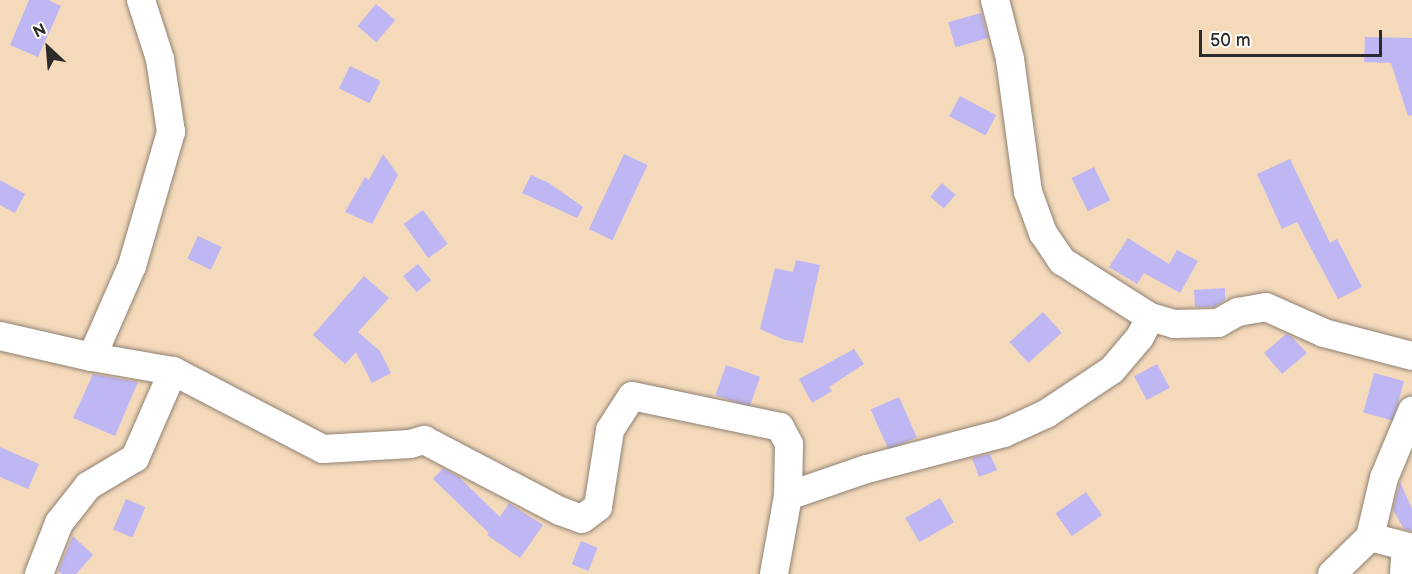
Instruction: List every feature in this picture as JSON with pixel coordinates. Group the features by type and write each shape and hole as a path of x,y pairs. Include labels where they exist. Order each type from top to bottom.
{"street":[{"path":"92,357 132,266 171,132 160,59 141,0"},
{"path":"995,0 1010,59 1028,192 1043,233 1062,261 1150,317 1174,324 1218,323 1238,312 1266,307 1324,333 1412,356"},
{"path":"788,496 867,469 1004,433 1046,414 1112,370 1140,337 1150,317"},
{"path":"0,336 92,357 173,371 323,450 410,444 424,440 560,511 582,519 598,507 610,430 632,396 780,427 789,444 788,496 774,574"},
{"path":"39,574 59,523 88,486 135,458 173,371"},
{"path":"1332,574 1370,537 1384,478 1412,411"},
{"path":"1370,537 1407,556"}],"building":[{"path":"29,0 48,0 61,6 38,57 10,45"},
{"path":"376,4 395,20 377,42 357,26"},
{"path":"981,13 988,38 955,47 948,22"},
{"path":"1365,37 1412,38 1412,115 1408,116 1391,63 1364,62"},
{"path":"350,66 381,81 370,103 339,88"},
{"path":"960,96 996,115 985,136 949,116"},
{"path":"383,154 398,175 372,224 345,212 365,177 369,180"},
{"path":"624,154 648,165 612,240 589,229"},
{"path":"1290,159 1330,243 1337,239 1362,287 1338,299 1297,222 1282,229 1257,174"},
{"path":"1094,167 1110,200 1088,211 1072,178"},
{"path":"531,175 549,183 583,207 577,218 522,193"},
{"path":"0,180 25,194 15,213 0,205"},
{"path":"942,183 956,195 944,208 930,197"},
{"path":"423,210 448,244 428,258 404,224"},
{"path":"198,236 222,247 211,270 187,259"},
{"path":"1128,238 1169,264 1177,250 1198,261 1180,293 1144,273 1137,284 1109,267"},
{"path":"796,260 820,265 803,343 785,340 760,329 775,268 793,272"},
{"path":"418,264 431,280 416,292 403,276"},
{"path":"364,276 389,298 358,332 380,351 391,373 372,383 356,352 345,364 313,335"},
{"path":"1225,288 1225,300 1214,307 1195,307 1194,290"},
{"path":"1043,312 1062,333 1028,363 1010,342"},
{"path":"1286,334 1292,337 1307,353 1282,374 1264,353"},
{"path":"854,349 864,364 829,387 832,391 812,403 799,379"},
{"path":"1157,364 1170,388 1147,400 1134,376"},
{"path":"726,365 760,377 750,407 716,395"},
{"path":"1374,373 1404,381 1393,421 1363,413"},
{"path":"93,374 138,382 115,436 73,418"},
{"path":"899,397 917,437 889,450 871,410"},
{"path":"0,447 39,464 28,489 0,477"},
{"path":"990,454 997,470 979,477 972,458"},
{"path":"443,468 459,477 500,517 509,503 543,525 520,558 487,535 489,533 433,479"},
{"path":"1400,482 1412,509 1412,531 1404,529 1393,510"},
{"path":"1086,492 1102,515 1072,536 1056,513"},
{"path":"940,498 954,522 919,542 905,518"},
{"path":"126,499 145,507 132,538 113,529"},
{"path":"73,536 93,555 76,574 62,574 58,571"},
{"path":"581,541 598,548 588,571 572,564"}]}
